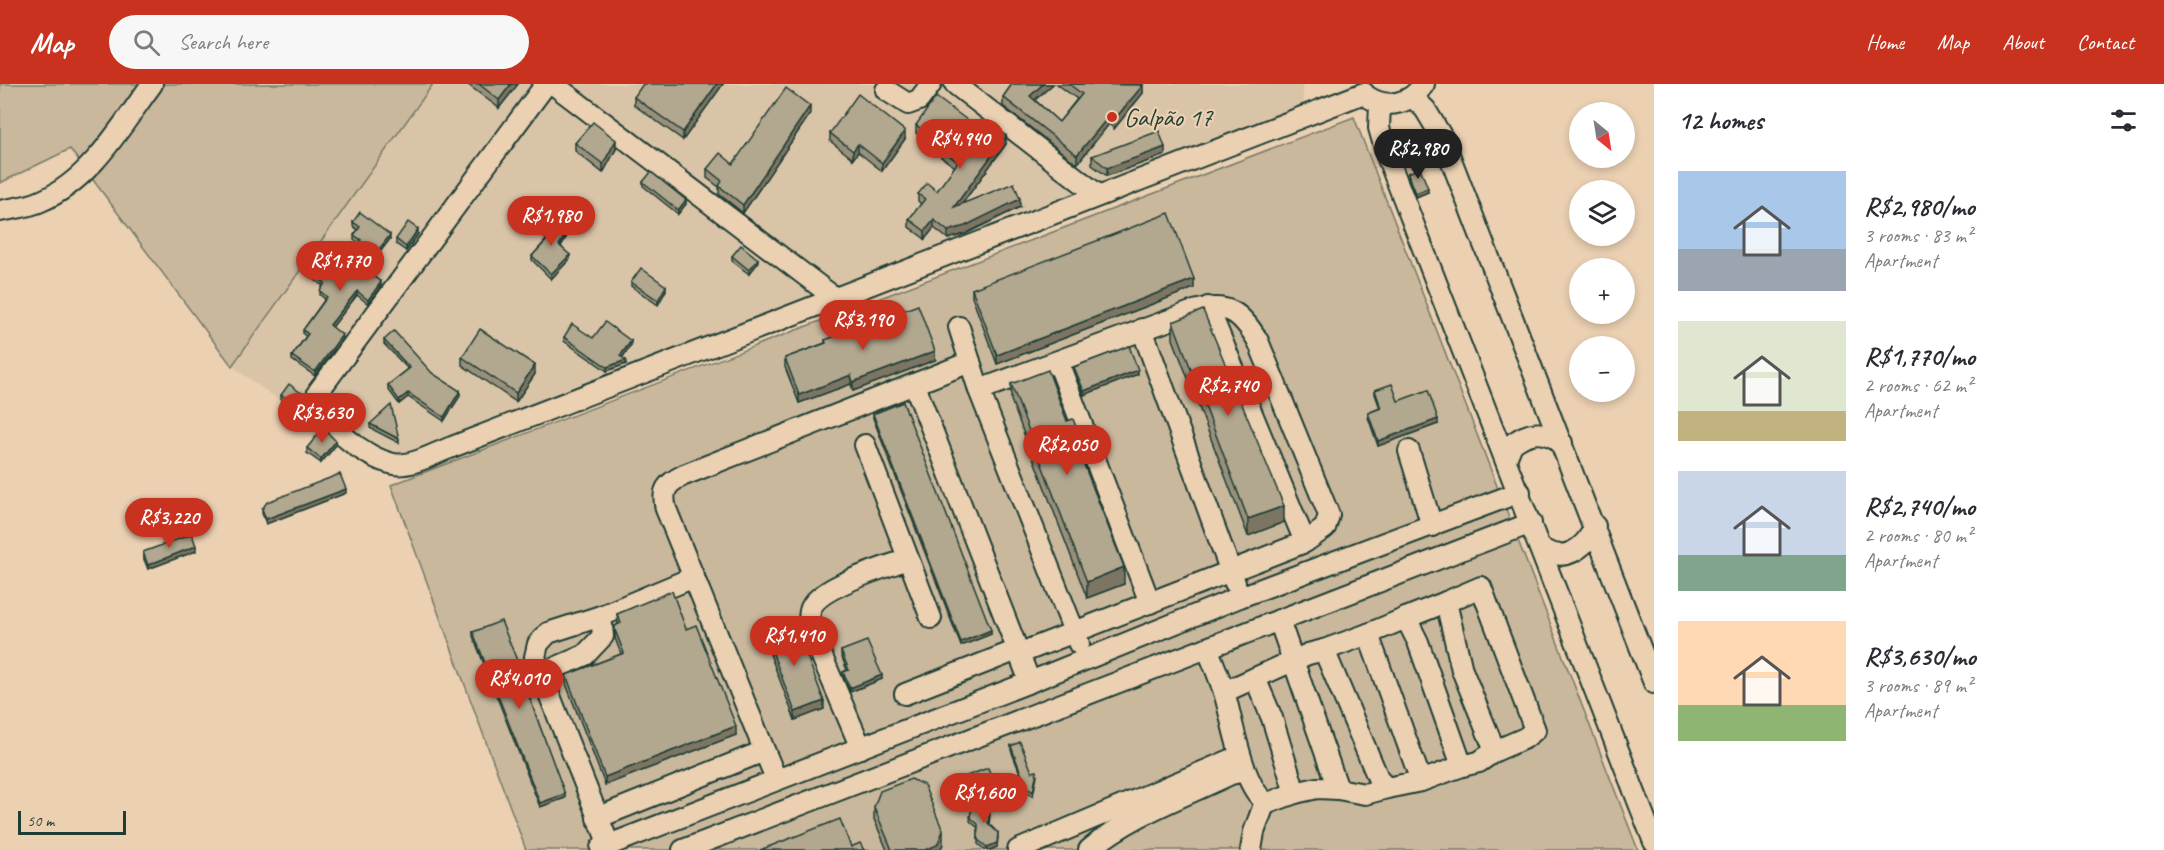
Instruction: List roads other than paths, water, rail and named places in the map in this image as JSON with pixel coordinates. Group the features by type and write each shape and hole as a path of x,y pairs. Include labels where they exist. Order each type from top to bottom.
{"lane":[{"path":"0,211 40,202 70,184 94,161 152,84"},
{"path":"546,84 318,392 319,406 326,420 364,450 395,464 415,461 1098,195 1365,94 1418,91 1425,109 1443,139 1654,683"},
{"path":"553,84 835,298"},
{"path":"886,90 908,104 919,100 931,84"},
{"path":"955,84 1098,195"},
{"path":"1365,94 1379,128 1387,156 1653,836"},
{"path":"905,694 1076,632 1305,542 1325,528 1329,515 1258,341 1243,318 1222,306 1208,307 1142,329 979,390"},
{"path":"1208,307 1305,542"},
{"path":"959,327 979,390 1076,632 1084,660"},
{"path":"1142,329 1240,597"},
{"path":"1058,362 1150,603"},
{"path":"776,779 666,509 664,495 668,484 970,363"},
{"path":"915,386 1013,654 1030,682"},
{"path":"1506,459 1512,444 1531,433 1543,432 1562,442"},
{"path":"865,445 931,618"},
{"path":"1409,451 1432,526"},
{"path":"694,577 601,616 549,633 541,639 535,657 597,818 605,847 1030,682 1240,597 1520,492"},
{"path":"683,850 1531,523"},
{"path":"1541,548 1559,556 1569,554 1588,542 1595,526"},
{"path":"861,748 814,638 810,623 810,610 822,595 842,584 908,559"},
{"path":"1224,692 1294,661 1368,634 1481,587 1534,724 1535,730 1531,734 1495,751 1479,762 1421,781 1365,794 1317,788 1265,802"},
{"path":"1446,602 1462,670 1495,751"},
{"path":"541,674 592,651 603,636 601,616"},
{"path":"1406,618 1418,642 1462,766"},
{"path":"1279,620 1338,789"},
{"path":"1368,634 1421,781"},
{"path":"1207,648 1224,692 1243,763 1265,802 1254,832 1251,850"},
{"path":"1323,650 1379,780 1387,788"},
{"path":"949,678 961,708"},
{"path":"1255,678 1272,718 1295,793"},
{"path":"597,818 764,751"},
{"path":"1018,850 1121,817 1243,763"},
{"path":"1089,850 1121,817"}],"place":[{"name":"Galpão 17","path":"1112,117"}]}
